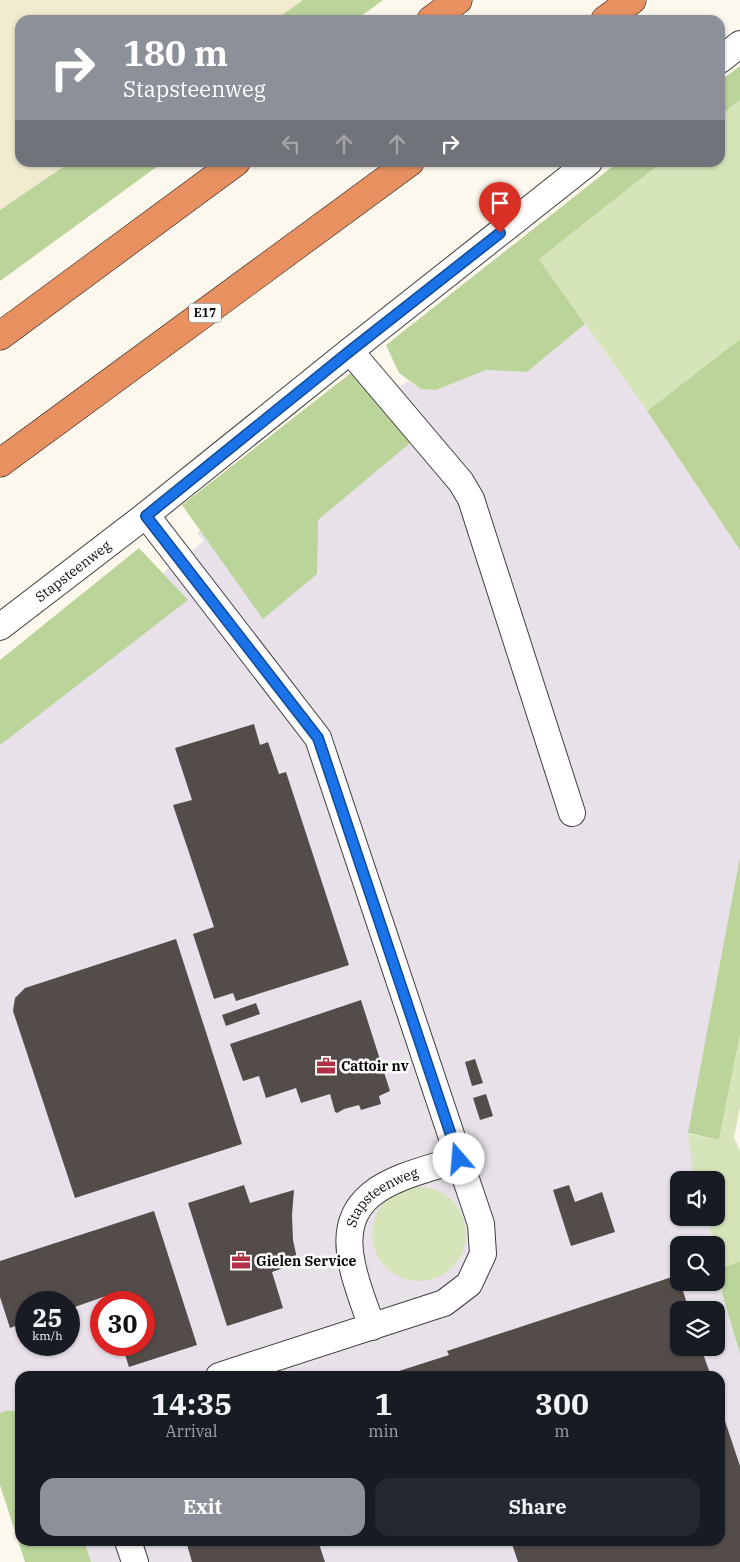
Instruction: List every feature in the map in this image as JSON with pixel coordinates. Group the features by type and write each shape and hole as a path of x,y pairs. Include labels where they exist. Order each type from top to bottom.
{"highway":[{"path":"438,15 458,0"},
{"path":"612,15 632,0"},
{"path":"0,336 229,167"},
{"name":"E17","path":"0,463 403,167"}],"street":[{"path":"725,56 740,44"},
{"name":"Stapsteenweg","path":"0,627 146,516 350,351 583,167"},
{"path":"350,351 461,482 472,499 572,812"},
{"path":"146,516 318,738 481,1224 483,1254 469,1284 444,1303 235,1371"},
{"name":"Stapsteenweg","path":"372,1327 352,1265 348,1237 356,1211 371,1193 395,1179 459,1159"},
{"path":"130,1546 135,1562"}],"shaded area":[{"path":"0,0 303,0 282,15 15,15 15,167 63,167 0,210"},
{"path":"585,324 647,411 740,550 740,857 689,1133 693,1171 670,1171 670,1226 708,1226 712,1236 670,1236 670,1291 722,1291 724,1301 670,1301 670,1356 725,1356 725,1303 740,1354 740,1562 91,1562 86,1546 725,1546 725,1371 15,1371 15,1411 8,1410 0,1413 0,689 161,575 204,541 197,533 351,414 409,381 421,389 436,390 485,370 527,372"}],"green space":[{"path":"303,0 383,0 363,15 282,15"},
{"path":"740,66 740,100 725,112 725,77"},
{"path":"740,100 740,339 647,411 539,259 656,167 725,167 725,112"},
{"path":"63,167 157,167 0,281 0,210"},
{"path":"612,167 656,167 539,259 585,324 527,372 486,370 436,390 421,389 399,373 386,345"},
{"path":"740,339 740,550 647,411"},
{"path":"356,369 416,438 318,520 317,574 263,619 182,505"},
{"path":"139,548 188,600 0,745 0,660"},
{"path":"740,857 740,1034 719,1140 688,1133"},
{"path":"740,1034 740,1107 734,1138 740,1150 740,1261 725,1267 725,1236 712,1236 708,1226 725,1226 725,1171 693,1171 688,1134 719,1140"},
{"path":"419,1187 437,1191 452,1201 462,1216 466,1234 462,1252 452,1267 437,1277 419,1281 401,1277 386,1267 376,1252 372,1234 376,1216 386,1201 401,1191"},
{"path":"740,1261 740,1354 722,1293 722,1291 725,1291 725,1267"},
{"path":"8,1410 15,1411 15,1531 0,1485 0,1413"},
{"path":"20,1546 86,1546 91,1562 25,1562"}],"building":[{"path":"254,724 260,745 268,742 279,774 286,772 349,965 236,1001 233,993 214,999 193,934 214,927 173,805 192,800 175,748"},
{"path":"176,939 242,1144 75,1198 13,1011 15,998 25,988"},
{"path":"361,1000 390,1091 379,1096 381,1104 361,1110 359,1105 337,1113 335,1112 330,1094 301,1103 296,1088 266,1098 259,1076 243,1081 230,1044"},
{"path":"256,1003 260,1014 226,1026 222,1015"},
{"path":"475,1059 483,1083 472,1086 465,1062"},
{"path":"486,1094 493,1116 480,1120 473,1098"},
{"path":"244,1185 250,1203 294,1190 293,1240 298,1263 272,1272 283,1308 227,1326 188,1203"},
{"path":"569,1185 575,1202 602,1192 615,1232 571,1246 553,1190"},
{"path":"154,1211 197,1345 129,1367 126,1356 155,1356 155,1291 90,1291 90,1302 80,1305 80,1291 15,1291 15,1326 10,1328 0,1297 0,1261"},
{"path":"670,1278 670,1291 683,1291 686,1301 670,1301 670,1356 704,1356 709,1371 399,1371 449,1355 447,1351"},
{"path":"725,1421 740,1466 740,1562 518,1562 513,1546 725,1546"},
{"path":"187,1546 320,1546 325,1562 192,1562"}],"place":[{"name":"Cattoir nv","path":"326,1066"},
{"name":"Gielen Service","path":"241,1261"}],"route":[{"path":"459,1159 318,738 146,516 500,233"}]}
